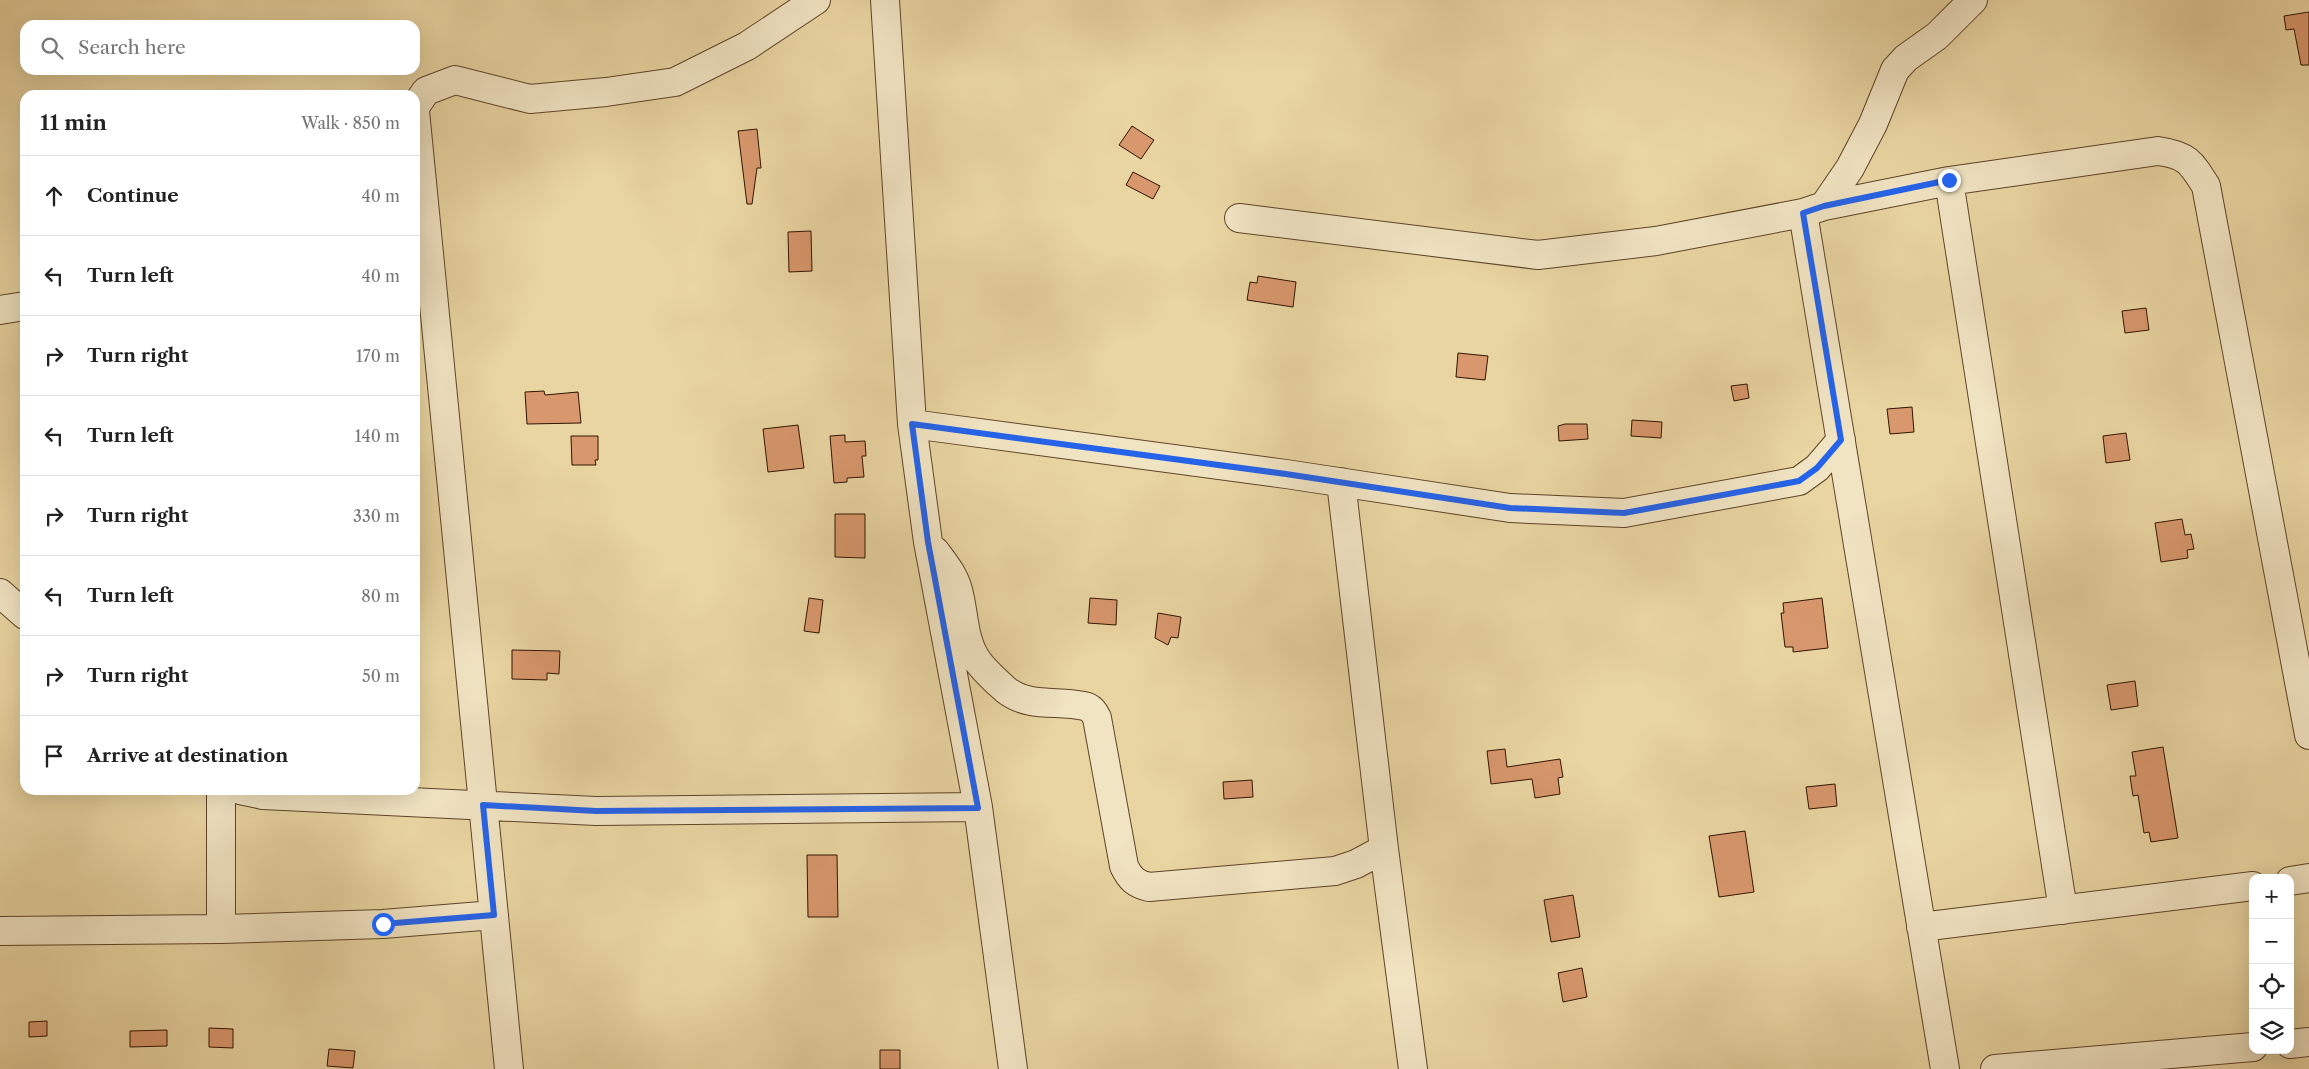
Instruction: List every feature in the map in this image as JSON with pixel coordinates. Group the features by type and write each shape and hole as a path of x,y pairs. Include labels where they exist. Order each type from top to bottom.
{"street":[{"path":"420,101 426,91 455,80 530,99 606,92 675,82 747,46 816,0"},
{"path":"907,0 886,9 912,424 928,542 978,808 1013,1069"},
{"path":"1945,1069 1841,440 1814,210 1850,168 1873,124 1895,70 1906,58 1938,36 1973,0"},
{"path":"1239,218 1538,255 1656,241 1814,210 1949,180 2158,151 2176,154 2187,159 2206,186 2309,735"},
{"path":"1949,180 2063,910"},
{"path":"420,212 426,335 483,805 509,1069"},
{"path":"0,310 20,307"},
{"path":"912,424 1341,482 1510,508 1624,513 1799,481 1817,468 1841,440"},
{"path":"1341,482 1384,849 1413,1069"},
{"path":"928,542 951,573 958,590 970,646 981,664 1008,691 1019,697 1046,703 1085,706 1094,711 1098,718 1124,866 1128,875 1136,884 1149,887 1334,871 1356,864 1384,849"},
{"path":"0,593 20,611"},
{"path":"221,795 221,929"},
{"path":"264,795 596,811 978,808"},
{"path":"2294,880 2309,878"},
{"path":"1921,926 2249,887"},
{"path":"0,931 221,929 383,924 494,915"},
{"path":"2294,1044 2309,1042"},
{"path":"1995,1069 2249,1047"}],"building":[{"path":"2309,12 2309,65 2301,65 2294,29 2286,30 2284,16"},
{"path":"1132,126 1154,140 1141,159 1119,145"},
{"path":"757,129 761,168 757,168 752,204 747,204 738,131"},
{"path":"1133,172 1160,186 1153,199 1126,185"},
{"path":"811,231 812,271 789,272 788,232"},
{"path":"1258,276 1296,282 1293,307 1247,300 1250,282 1257,283"},
{"path":"2146,308 2149,330 2125,333 2122,311"},
{"path":"1458,353 1488,356 1485,380 1456,377"},
{"path":"1747,384 1749,398 1734,401 1731,386"},
{"path":"544,391 545,395 578,392 581,423 527,424 525,392"},
{"path":"1912,407 1914,432 1890,434 1887,409"},
{"path":"1632,420 1662,422 1661,438 1631,436"},
{"path":"1565,424 1587,424 1588,439 1559,441 1558,426"},
{"path":"798,425 804,468 768,472 763,429"},
{"path":"2126,433 2130,460 2106,463 2103,436"},
{"path":"845,435 845,442 865,441 866,456 862,456 864,477 847,478 847,482 834,483 830,436"},
{"path":"571,436 598,436 598,460 595,460 596,465 572,465"},
{"path":"835,514 865,514 865,558 835,557"},
{"path":"2182,519 2185,535 2191,534 2194,549 2187,550 2188,558 2161,562 2155,523"},
{"path":"809,598 823,600 819,633 804,631"},
{"path":"1090,598 1117,600 1116,625 1088,623"},
{"path":"1822,598 1828,648 1793,652 1793,647 1785,647 1781,613 1784,613 1783,603"},
{"path":"1158,613 1181,617 1178,638 1171,637 1168,645 1155,638"},
{"path":"512,650 560,651 559,674 547,673 547,680 512,679"},
{"path":"2135,681 2138,706 2111,710 2107,685"},
{"path":"2163,747 2178,838 2151,842 2149,832 2144,833 2138,795 2133,796 2130,776 2136,776 2132,752"},
{"path":"1505,749 1507,767 1560,759 1563,777 1558,778 1560,794 1535,798 1532,779 1491,784 1487,751"},
{"path":"1252,780 1253,797 1224,799 1223,782"},
{"path":"1835,784 1837,806 1809,809 1806,787"},
{"path":"1745,831 1754,892 1719,897 1709,836"},
{"path":"807,855 837,855 838,917 808,917"},
{"path":"1573,895 1580,937 1551,942 1544,900"},
{"path":"1582,968 1587,997 1563,1002 1558,973"},
{"path":"47,1021 47,1036 29,1037 29,1022"},
{"path":"209,1028 233,1029 233,1048 209,1047"},
{"path":"167,1030 167,1046 130,1047 130,1031"},
{"path":"329,1049 355,1051 353,1068 327,1066"},
{"path":"880,1050 900,1050 900,1069 880,1069"}],"route":[{"path":"383,924 494,915 483,805 596,811 978,808 928,542 912,424 1286,474 1510,508 1624,513 1799,481 1817,468 1841,440 1803,213 1824,206 1949,180"}]}
